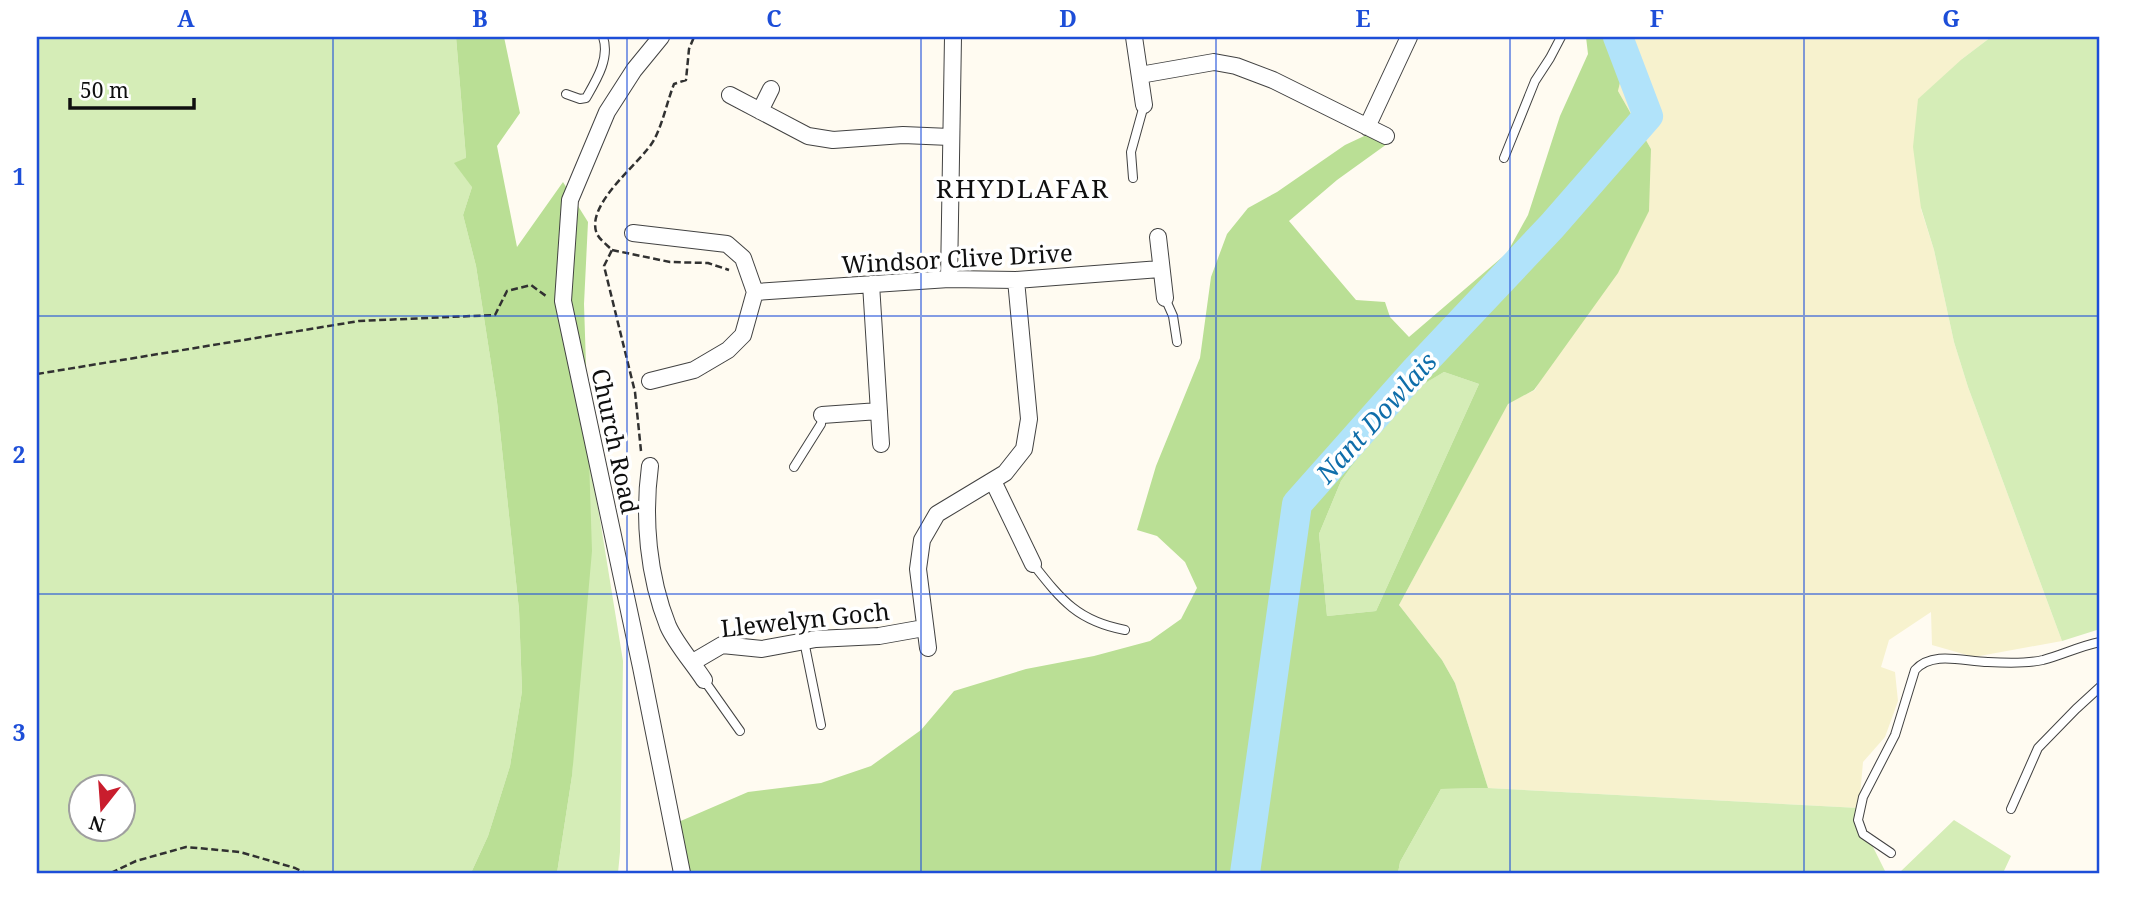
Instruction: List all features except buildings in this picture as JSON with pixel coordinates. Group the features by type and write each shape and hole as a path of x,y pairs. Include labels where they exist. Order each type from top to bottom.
{"street":[{"name":"Church Road","path":"661,37 607,112 570,200 564,301 682,873"},
{"path":"949,279 953,37"},
{"path":"1133,37 1144,105"},
{"path":"1367,127 1409,37"},
{"path":"1140,75 1214,62 1236,66 1273,80 1386,136"},
{"path":"760,111 771,89"},
{"path":"730,95 808,136 834,140 903,135 950,137"},
{"path":"633,233 727,244 743,258 752,285 743,335 728,350 694,370 650,380"},
{"path":"1158,237 1165,298"},
{"name":"Windsor Clive Drive","path":"752,285 871,284 949,279 1016,280 1160,268"},
{"name":"Llewelyn Goch","path":"928,648 918,569 922,540 937,514 1005,473 1024,449 1029,419 1016,280"},
{"path":"871,284 881,444"},
{"path":"822,415 879,411"},
{"path":"650,466 646,515 656,585 669,628 704,680"},
{"path":"993,481 1033,564"},
{"name":"Llewelyn Goch","path":"693,662 722,645 762,649 816,639 880,636 924,628"}],"lane":[{"path":"566,94 580,99 586,98 607,53 603,37"},
{"path":"1504,159 1535,81 1561,37"},
{"path":"1133,178 1131,152 1144,105"},
{"path":"1165,298 1173,316 1177,342"},
{"path":"794,467 821,424 822,415"},
{"path":"1033,564 1076,611 1102,626 1125,630"},
{"path":"804,641 821,725"},
{"path":"1891,853 1863,834 1858,820 1863,797 1895,735 1915,670 1922,663 1944,659 2028,662 2100,642"},
{"path":"704,680 740,731"},
{"path":"2011,809 2038,748 2100,687"}],"path":[{"path":"612,250 670,262 708,262 752,285"},
{"path":"37,374 359,321 495,315 507,291 531,285 565,310"},
{"path":"111,873 136,861 186,847 240,852 305,873"}],"shaded area":[{"path":"1631,37 1991,37 1962,59 1921,209 1934,250 1954,342 1968,387 2062,641 1974,657 1932,645 1931,612 1889,640 1881,667 1895,672 1898,701 1885,737 1863,762 1859,808 1488,788 1455,683 1442,660 1399,605 1508,403 1535,390 1651,149 1618,91"}],"green space":[{"path":"37,37 456,37 466,158 472,187 463,215 476,266 497,402 519,610 522,691 510,766 488,836 471,873 37,873"},
{"path":"456,37 504,37 520,113 497,146 517,247 563,182 588,222 584,304 592,551 572,776 557,873 471,873 488,836 510,766 522,691 519,610 497,402 476,266 463,215 472,187 454,163 466,158"},
{"path":"1586,37 1631,37 1618,91 1651,149 1649,211 1618,273 1534,390 1508,404 1399,605 1442,660 1455,683 1488,788 1441,789 1400,862 1398,873 687,873 676,823 748,792 821,783 871,766 921,730 954,691 1026,669 1094,656 1150,641 1181,619 1197,588 1185,562 1157,536 1137,530 1156,466 1200,358 1211,277 1227,234 1248,208 1277,192 1345,145 1377,130 1387,144 1337,180 1289,221 1356,300 1385,302 1390,317 1409,337 1507,253 1528,215 1560,116 1588,54","holes":["1444,372 1479,384 1376,611 1327,616 1319,534 1341,481 1400,398"]},
{"path":"1991,37 2100,37 2100,629 2062,641 1968,387 1954,342 1934,250 1921,208 1913,147 1918,99"},
{"path":"1444,372 1479,384 1376,611 1327,616 1319,534 1341,481 1399,398"},
{"path":"589,452 623,661 620,852 618,873 557,873 572,776"},
{"path":"1488,788 1859,808 1869,839 1886,873 1398,873 1400,862 1441,789"},
{"path":"1954,820 2011,856 2003,873 1899,873"}],"waterway":[{"name":"Nant Dowlais","path":"1245,873 1297,504 1416,370 1552,226 1648,116 1618,37"}],"district":[{"name":"RHYDLAFAR","path":"1023,188"}]}
